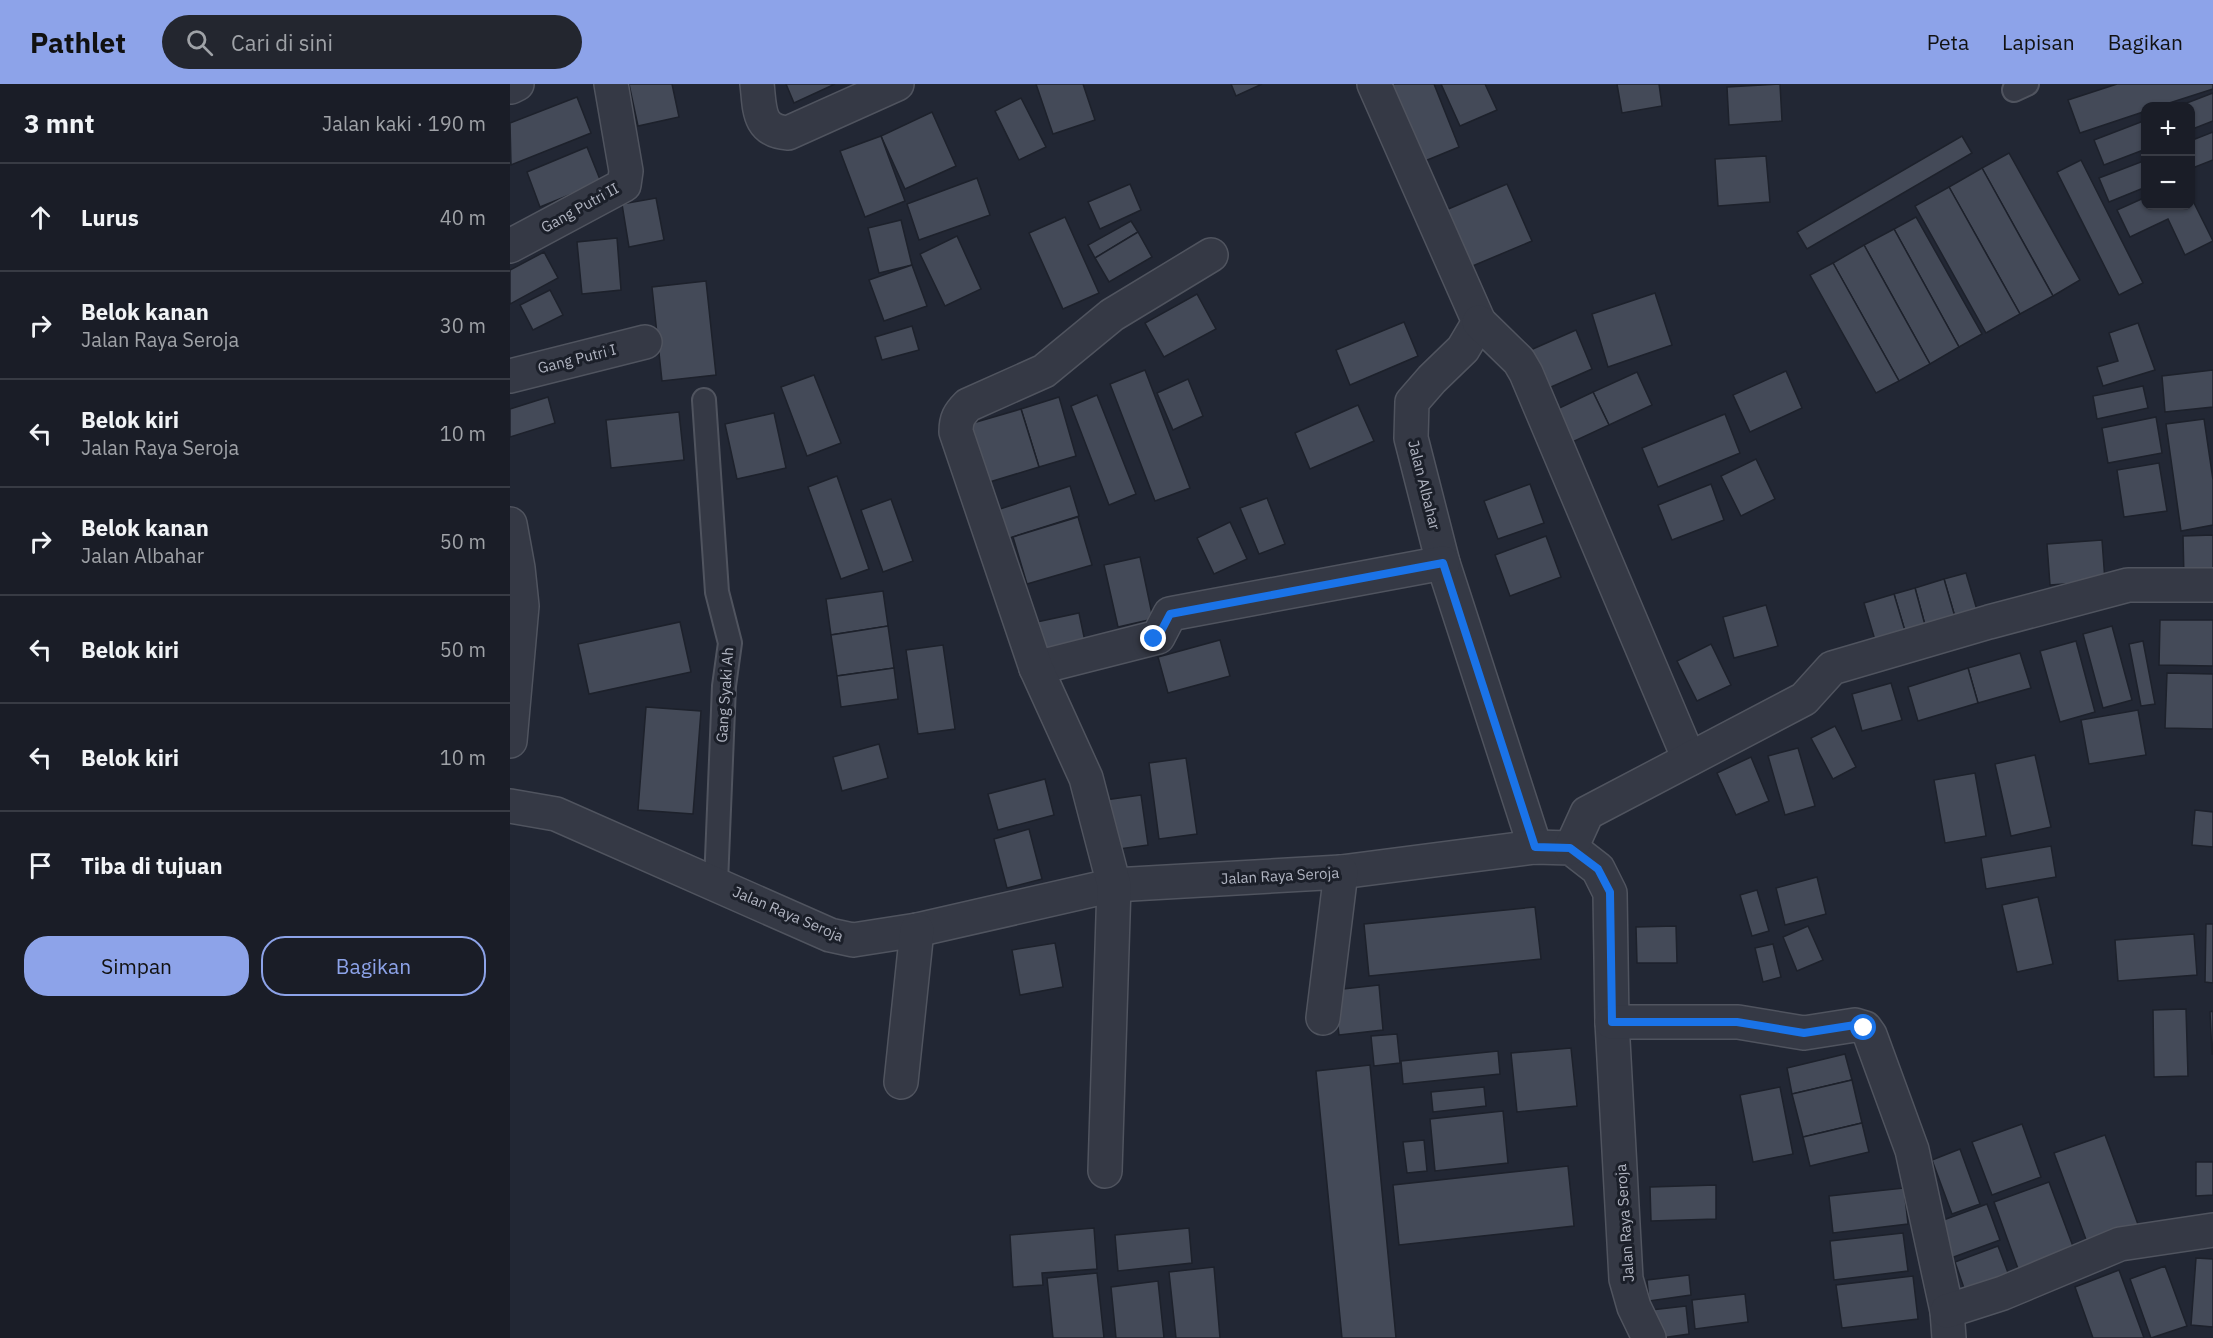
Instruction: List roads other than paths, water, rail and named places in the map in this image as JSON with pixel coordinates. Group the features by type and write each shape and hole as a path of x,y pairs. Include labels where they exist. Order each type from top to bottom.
{"street":[{"name":"Gang Putri II","path":"510,246 624,185 626,171 611,84"},
{"path":"757,84 761,118 768,127 780,133 788,133 897,84"},
{"path":"1374,84 1479,322 1519,361 1526,373 1689,759"},
{"path":"1105,1171 1114,885 1086,778 1036,668 956,432 956,421 968,405 1044,371 1112,315 1211,255"},
{"name":"Jalan Albahar","path":"1479,322 1463,349 1432,378 1412,402 1411,438 1443,563 1535,847"},
{"name":"Gang Putri I","path":"510,376 645,342"},
{"path":"510,524 522,606 510,741"},
{"path":"1036,668 1158,637 1170,614 1443,563"},
{"path":"1570,848 1587,813 1804,699 1832,668 1989,622 2128,585 2213,585"},
{"name":"Jalan Raya Seroja","path":"510,806 556,814 830,935 853,940 917,930 1114,885 1341,872 1535,847 1570,848 1598,869 1610,892 1612,1022 1626,1279 1634,1307 1649,1338"},
{"path":"1323,1018 1341,872"},
{"path":"901,1082 917,930"},
{"path":"1612,1022 1737,1022 1804,1033 1855,1025 1864,1028 1870,1035 1912,1150 1948,1324 2002,1293 2121,1244 2213,1230"}],"lane":[{"name":"Gang Syaki Ah","path":"704,400 717,592 730,643 724,686 716,884"}]}
